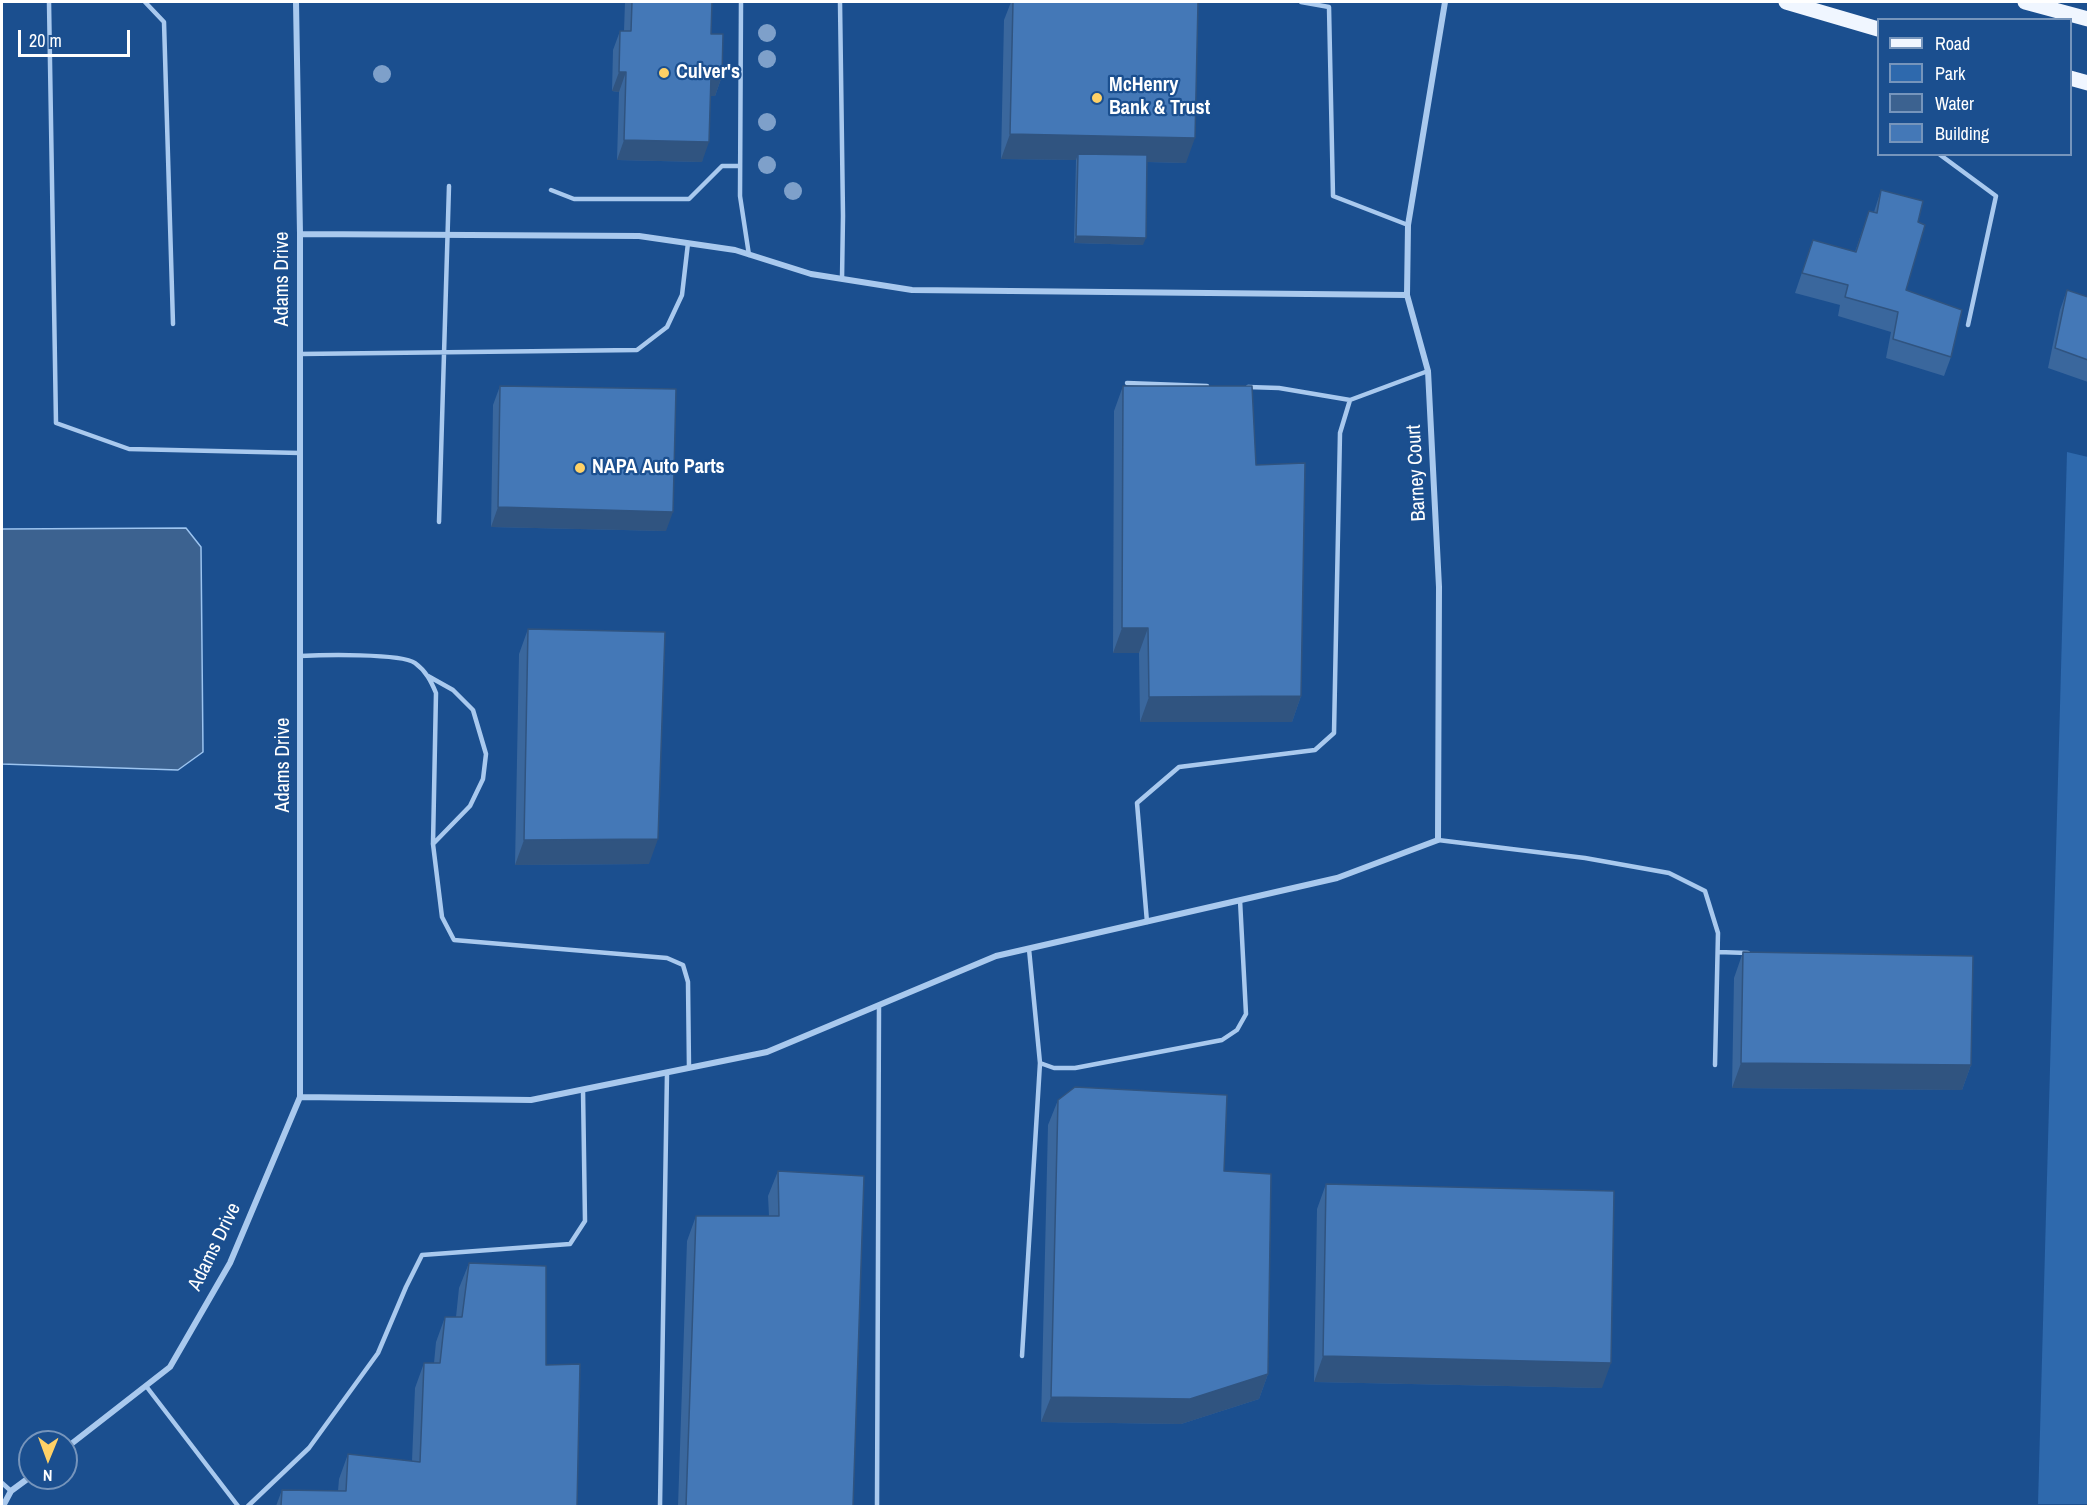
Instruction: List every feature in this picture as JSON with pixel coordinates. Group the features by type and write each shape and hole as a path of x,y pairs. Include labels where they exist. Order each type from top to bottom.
{"main road":[{"path":"1786,2 1877,29"},
{"path":"2025,2 2088,19"},
{"path":"2072,78 2088,82"}],"street":[{"name":"Adams Drive","path":"78,1439 170,1366 230,1263 300,1097 300,234 296,2"},
{"name":"Barney Court","path":"1438,840 1440,587 1428,371 1407,295 1408,225 1446,2"},
{"path":"300,234 639,236 735,250 812,274 912,291 1407,295"},
{"path":"300,1097 531,1100 767,1052 996,957 1337,878 1438,840"},
{"path":"3,1506 11,1491 18,1485"}],"lane":[{"path":"49,2 56,423 129,449 300,453"},
{"path":"145,2 164,22 173,324"},
{"path":"741,2 740,196 749,255"},
{"path":"840,2 842,279"},
{"path":"1301,2 1329,7 1333,196 1408,225"},
{"path":"1942,156 1996,196 1968,325"},
{"path":"551,190 574,199 689,199 722,166 740,166"},
{"path":"439,522 449,186"},
{"path":"300,354 637,350 667,327 682,295 688,243"},
{"path":"1244,387 1279,388 1350,400 1428,371"},
{"path":"1127,383 1209,386"},
{"path":"1147,922 1137,803 1179,766 1315,750 1334,733 1340,433 1350,400"},
{"path":"300,656 363,655 413,661 428,676 453,690 473,710 486,754 483,779 470,806 433,844"},
{"path":"428,676 436,693 433,844 442,917 454,940 667,958 682,965 688,982 689,1068"},
{"path":"1438,840 1586,858 1669,873 1706,891 1718,933 1715,1065"},
{"path":"1040,1063 1054,1068 1075,1068 1221,1040 1236,1030 1246,1014 1247,1003 1240,900"},
{"path":"1022,1356 1040,1063 1029,949"},
{"path":"1718,952 1753,953"},
{"path":"877,1506 879,1005"},
{"path":"660,1506 667,1073"},
{"path":"248,1506 309,1448 378,1353 422,1255 570,1244 585,1221 582,1090"},
{"path":"146,1386 238,1506"},
{"path":"2,1483 11,1491"}],"green space":[{"path":"2067,452 2088,457 2088,1504 2038,1504"}],"water":[{"path":"186,528 201,547 203,752 178,770 2,764 2,529"}],"building":[{"name":"Culver's","path":"632,2 712,2 711,34 723,34 722,76 711,76 709,142 624,140 626,72 619,72 620,31 631,31"},
{"path":"1013,2 1198,2 1195,138 1010,134"},
{"path":"1078,154 1147,155 1146,238 1076,236"},
{"path":"1881,190 1923,201 1918,222 1925,225 1906,290 1962,310 1951,357 1893,339 1898,312 1845,297 1848,285 1802,273 1813,240 1856,252 1869,211 1877,213"},
{"path":"2067,290 2088,297 2088,360 2055,348"},
{"name":"NAPA Auto Parts","path":"500,386 676,389 673,512 498,507"},
{"path":"1123,386 1252,386 1256,465 1305,463 1301,696 1149,697 1148,628 1122,628"},
{"path":"528,629 665,632 658,839 524,840"},
{"path":"1743,952 1973,956 1971,1065 1741,1063"},
{"path":"1075,1087 1227,1095 1224,1171 1271,1174 1268,1374 1190,1399 1051,1397 1058,1100"},
{"path":"778,1171 864,1176 853,1506 686,1506 696,1216 779,1216"},
{"path":"1326,1184 1614,1191 1611,1363 1323,1356"},
{"path":"469,1263 546,1266 546,1365 580,1364 577,1506 281,1506 282,1490 346,1491 348,1454 420,1462 424,1363 440,1363 445,1317 462,1317"}],"place":[{"name":"Culver's","path":"664,73"},
{"name":"McHenry Bank & Trust","path":"1097,98"},
{"name":"NAPA Auto Parts","path":"580,468"}]}
